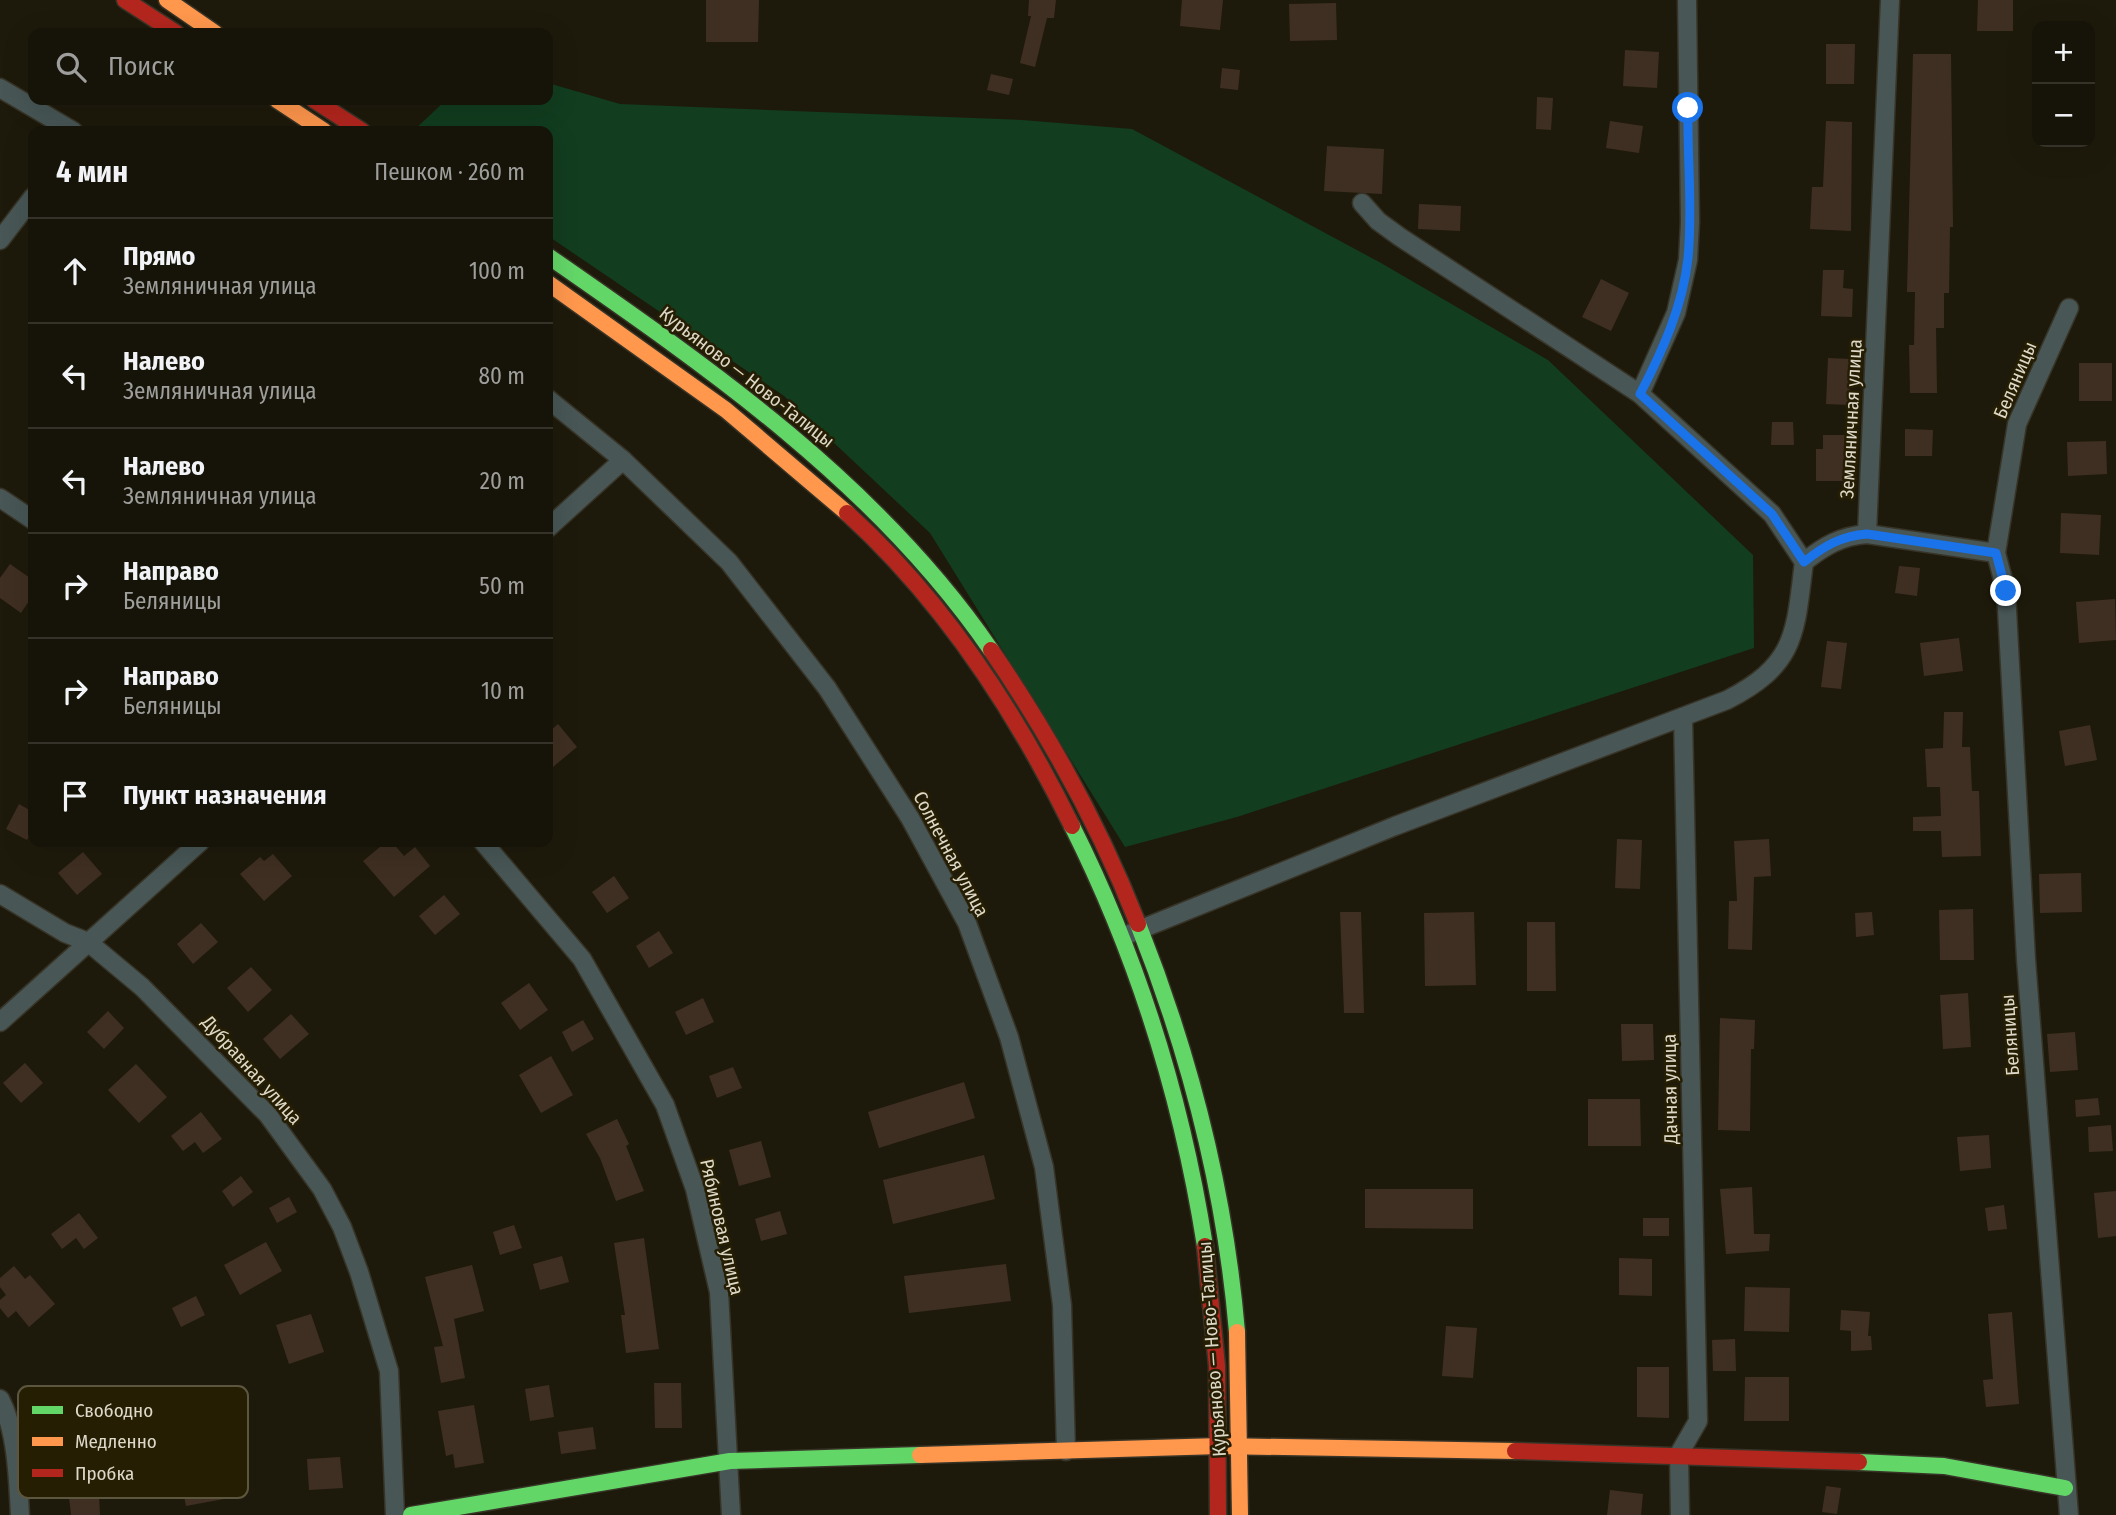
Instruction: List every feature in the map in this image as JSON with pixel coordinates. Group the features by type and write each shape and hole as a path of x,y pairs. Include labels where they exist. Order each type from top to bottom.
{"main road":[{"path":"125,0 168,28"},
{"path":"167,0 208,28"},
{"path":"285,105 316,126"},
{"path":"322,105 354,126"},
{"name":"Курьяново — Ново-Талицы","path":"553,260 658,332 801,443 909,546 1012,680 1096,828 1142,929 1181,1044 1222,1216 1231,1273 1242,1447 1240,1515"},
{"name":"Курьяново — Ново-Талицы","path":"553,287 722,406 793,463 892,558 958,640 997,694 1077,837 1121,937 1162,1050 1195,1183 1209,1274 1220,1446 1218,1515"},
{"path":"411,1515 730,1461 1220,1446 1679,1454 1944,1466 2065,1488"}],"street":[{"path":"1640,394 1656,364 1676,313 1688,260 1690,222 1687,0"},
{"name":"Земляничная улица","path":"1867,534 1890,0"},
{"path":"0,88 28,104"},
{"path":"29,105 65,126"},
{"path":"1121,937 1395,826 1683,717 1755,685 1779,660 1795,630 1804,562 1772,514 1640,394 1400,237 1378,221 1362,203"},
{"path":"0,240 28,204"},
{"name":"Беляницы","path":"2068,1515 2026,959 2006,591 1996,553 2017,424 2069,308"},
{"name":"Солнечная улица","path":"553,404 624,460 729,562 827,688 910,818 967,923 1009,1037 1044,1167 1062,1305 1066,1451"},
{"path":"553,524 624,460"},
{"path":"0,498 28,517"},
{"path":"1804,562 1825,545 1848,535 1867,534 1996,553"},
{"name":"Дачная улица","path":"1679,1454 1698,1421 1683,717"},
{"path":"0,1022 194,847"},
{"name":"Рябиновая улица","path":"487,847 582,959 665,1105 695,1189 719,1292 731,1515"},
{"name":"Дубравная улица","path":"0,894 65,933 88,942 142,987 235,1078 268,1115 322,1189 355,1261 389,1371 395,1515"},
{"path":"0,1399 6,1410 18,1492"},
{"path":"1679,1454 1680,1515"}],"green space":[{"path":"553,84 620,104 1022,120 1132,129 1381,263 1548,360 1753,555 1754,648 1237,817 1125,847 930,533 784,396 553,239 553,126 418,126 441,105 553,105"}],"building":[{"path":"706,0 759,0 758,42 706,42"},
{"path":"1029,0 1056,0 1054,18 1047,18 1035,67 1020,63 1031,16 1028,16"},
{"path":"1182,0 1223,0 1220,30 1180,26"},
{"path":"1978,0 2013,0 2013,31 1977,31"},
{"path":"1336,3 1337,40 1290,41 1289,4"},
{"path":"1826,44 1855,44 1854,84 1826,84"},
{"path":"1625,50 1659,52 1657,88 1623,86"},
{"path":"1913,54 1951,54 1953,227 1950,227 1949,293 1944,293 1944,328 1936,328 1937,393 1910,393 1909,345 1914,345 1915,292 1907,292"},
{"path":"1222,68 1240,70 1238,90 1220,88"},
{"path":"991,74 1013,79 1009,95 987,90"},
{"path":"1537,97 1553,98 1551,130 1536,129"},
{"path":"1610,121 1643,126 1639,153 1606,148"},
{"path":"1826,121 1852,122 1851,231 1810,229 1812,187 1823,187"},
{"path":"1327,146 1384,149 1382,194 1324,191"},
{"path":"1419,204 1461,206 1460,231 1418,229"},
{"path":"1823,270 1844,270 1843,288 1853,289 1852,317 1821,316"},
{"path":"1601,279 1629,293 1611,331 1582,317"},
{"path":"1828,358 1851,359 1849,405 1826,404"},
{"path":"2079,363 2112,363 2112,401 2079,401"},
{"path":"1772,422 1793,422 1794,445 1771,445"},
{"path":"1905,429 1933,430 1932,456 1905,456"},
{"path":"1823,435 1845,435 1844,481 1816,481 1816,449 1823,449"},
{"path":"2106,441 2107,474 2068,476 2067,442"},
{"path":"2061,513 2101,515 2099,555 2060,553"},
{"path":"10,564 28,577 28,602 21,613 0,598 0,578"},
{"path":"1899,566 1920,568 1917,596 1895,593"},
{"path":"2115,599 2116,640 2079,643 2076,602"},
{"path":"1959,638 1963,671 1924,676 1920,643"},
{"path":"1827,641 1847,643 1841,689 1821,687"},
{"path":"1944,712 1963,712 1962,747 1970,747 1972,791 1979,791 1981,856 1942,857 1941,831 1913,831 1913,817 1941,816 1940,787 1927,787 1925,749 1943,748"},
{"path":"558,724 577,747 553,767 553,728"},
{"path":"2090,725 2097,760 2065,766 2059,731"},
{"path":"19,804 28,809 27,840 6,829"},
{"path":"1617,839 1642,840 1640,889 1615,888"},
{"path":"1769,839 1771,876 1754,877 1752,950 1728,949 1729,901 1737,901 1734,841"},
{"path":"380,847 396,847 404,856 415,847 430,866 394,897 363,861"},
{"path":"83,852 102,874 77,895 58,873"},
{"path":"273,854 292,876 264,901 240,874 260,857 264,861"},
{"path":"2081,873 2082,912 2040,913 2039,874"},
{"path":"614,876 629,898 607,913 592,892"},
{"path":"444,895 460,914 435,935 419,916"},
{"path":"1973,909 1974,960 1940,960 1939,910"},
{"path":"1340,912 1361,912 1364,1013 1344,1013"},
{"path":"1474,912 1476,985 1425,986 1424,913"},
{"path":"1872,912 1874,935 1856,937 1855,913"},
{"path":"1527,922 1555,922 1556,991 1527,991"},
{"path":"201,923 218,942 193,964 177,944"},
{"path":"659,931 673,953 649,968 636,946"},
{"path":"251,967 272,990 248,1012 227,988"},
{"path":"529,983 548,1010 520,1030 501,1003"},
{"path":"1968,993 1971,1047 1943,1049 1940,995"},
{"path":"703,998 714,1022 686,1035 675,1012"},
{"path":"108,1011 124,1028 104,1049 87,1032"},
{"path":"291,1014 309,1034 280,1059 263,1039"},
{"path":"1720,1018 1755,1020 1754,1049 1751,1049 1750,1131 1718,1130"},
{"path":"583,1020 594,1039 572,1052 562,1032"},
{"path":"1621,1024 1653,1024 1654,1060 1622,1061"},
{"path":"2075,1032 2078,1070 2050,1072 2047,1034"},
{"path":"551,1056 573,1095 541,1113 519,1075"},
{"path":"25,1063 43,1083 21,1103 3,1083"},
{"path":"136,1064 167,1097 139,1123 108,1090"},
{"path":"733,1067 742,1088 717,1098 709,1076"},
{"path":"964,1082 975,1118 879,1148 868,1112"},
{"path":"2098,1098 2100,1115 2076,1117 2075,1100"},
{"path":"1588,1099 1640,1099 1641,1146 1588,1146"},
{"path":"201,1112 222,1139 203,1153 195,1142 183,1151 171,1136"},
{"path":"617,1119 629,1144 626,1146 644,1191 616,1201 600,1158 586,1134"},
{"path":"2111,1125 2113,1151 2089,1152 2088,1127"},
{"path":"1989,1135 1991,1168 1960,1171 1957,1137"},
{"path":"761,1141 771,1177 739,1186 729,1150"},
{"path":"984,1155 995,1199 893,1224 883,1180"},
{"path":"241,1176 253,1192 233,1207 222,1191"},
{"path":"1752,1187 1754,1234 1770,1234 1769,1251 1726,1254 1720,1189"},
{"path":"1365,1189 1473,1189 1473,1229 1365,1228"},
{"path":"2116,1191 2116,1236 2098,1238 2094,1193"},
{"path":"289,1197 297,1212 277,1223 269,1208"},
{"path":"2004,1205 2007,1229 1988,1231 1985,1208"},
{"path":"780,1211 787,1234 761,1241 755,1219"},
{"path":"79,1213 98,1238 84,1249 76,1238 62,1249 51,1234"},
{"path":"1643,1218 1669,1218 1669,1236 1643,1236"},
{"path":"514,1225 522,1248 500,1255 493,1232"},
{"path":"644,1238 659,1349 626,1353 621,1315 625,1315 614,1243"},
{"path":"266,1242 282,1271 240,1295 224,1265"},
{"path":"562,1256 569,1282 540,1290 533,1264"},
{"path":"1619,1258 1652,1259 1652,1296 1619,1295"},
{"path":"1006,1264 1011,1301 909,1313 904,1276"},
{"path":"472,1265 484,1311 454,1319 465,1378 441,1383 434,1347 443,1346 425,1277"},
{"path":"14,1266 25,1279 30,1275 55,1304 29,1327 16,1311 8,1318 0,1308 0,1300 6,1295 0,1287 0,1278"},
{"path":"1745,1287 1790,1288 1789,1332 1744,1331"},
{"path":"196,1296 205,1315 181,1327 172,1308"},
{"path":"1841,1310 1870,1312 1868,1336 1871,1336 1872,1350 1851,1351 1851,1331 1840,1330"},
{"path":"2012,1312 2019,1404 1986,1407 1983,1380 1993,1379 1988,1314"},
{"path":"311,1314 324,1352 289,1364 276,1325"},
{"path":"1446,1326 1477,1328 1473,1378 1442,1376"},
{"path":"1735,1339 1736,1371 1713,1371 1712,1340"},
{"path":"1637,1367 1669,1367 1669,1418 1637,1417"},
{"path":"1745,1377 1789,1377 1789,1421 1744,1421"},
{"path":"654,1383 681,1383 682,1428 655,1428"},
{"path":"549,1385 554,1417 530,1421 525,1389"},
{"path":"474,1405 484,1463 455,1468 453,1454 446,1456 438,1411"},
{"path":"593,1427 596,1449 561,1454 558,1432"},
{"path":"340,1457 343,1488 309,1490 307,1459"},
{"path":"1826,1486 1841,1488 1837,1514 1822,1512"},
{"path":"1610,1490 1643,1494 1641,1515 1607,1515"},
{"path":"69,1498 99,1498 100,1515 71,1515"},
{"path":"184,1498 230,1498 186,1506"}],"traffic: fast":[{"path":"553,260 730,387 844,483 897,535 946,590 991,650"},
{"path":"1072,826 1117,927 1155,1031 1184,1137 1205,1246"},
{"path":"1138,924 1174,1023 1202,1124 1224,1227 1237,1332"},
{"path":"411,1515 730,1461 920,1455"},
{"path":"1859,1462 1944,1466 2065,1488"}],"traffic: slow":[{"path":"167,0 208,28"},
{"path":"285,105 316,126"},
{"path":"553,287 726,410 847,513"},
{"path":"1237,1332 1240,1515"},
{"path":"920,1455 1220,1446 1515,1451"}],"traffic: jam":[{"path":"125,0 168,28"},
{"path":"322,105 354,126"},
{"path":"847,513 915,582 974,659 1026,740 1072,826"},
{"path":"991,650 1034,715 1072,783 1107,852 1138,924"},
{"path":"1205,1246 1217,1366 1218,1515"},
{"path":"1515,1451 1859,1462"}],"route":[{"path":"1688,108 1688,260 1676,313 1656,364 1640,394 1772,514 1804,562 1825,545 1848,535 1867,534 1996,553 2006,591"}]}
